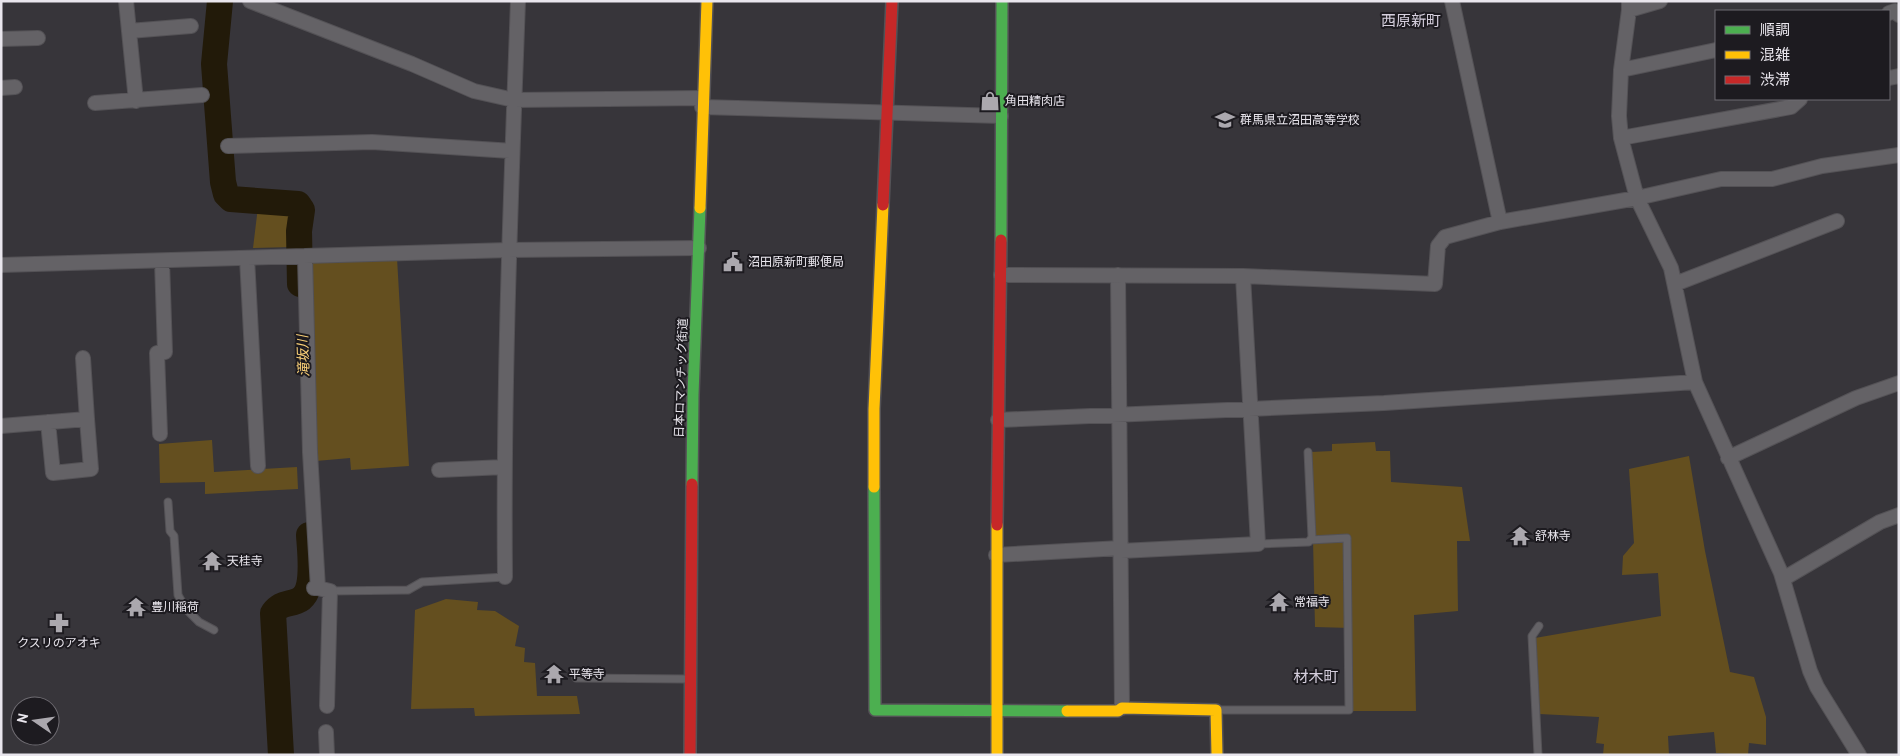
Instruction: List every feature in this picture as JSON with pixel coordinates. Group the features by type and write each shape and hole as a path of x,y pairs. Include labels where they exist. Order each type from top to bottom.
{"main road":[{"name":"日本ロマンチック街道","path":"690,755 693,395 707,1"},
{"path":"892,1 874,409 875,710 1118,711 1122,708 1216,710 1217,755"},
{"path":"997,755 996,555 1001,275 1002,1"}],"street":[{"path":"126,1 136,101"},
{"path":"250,1 412,64 474,91 514,100 702,103 888,113 1001,116"},
{"path":"504,577 508,250 518,1"},
{"path":"1452,1 1500,222"},
{"path":"1660,1 1629,6 1621,70 1619,116 1622,138 1637,198 1671,268 1696,382 1783,580 1810,671 1817,687 1860,755"},
{"path":"129,31 191,26"},
{"path":"1,39 38,38"},
{"path":"1621,70 1715,50"},
{"path":"95,103 202,95"},
{"path":"1622,138 1792,107 1799,100"},
{"path":"228,146 372,142 512,151"},
{"path":"1001,275 1243,276 1434,284 1438,246 1445,237 1500,222 1637,198 1720,178 1772,179 1822,166 1899,155"},
{"path":"1675,284 1837,221"},
{"path":"1,265 508,250 699,248"},
{"path":"299,256 327,706"},
{"path":"247,258 258,466"},
{"path":"160,434 157,353 165,352 162,261"},
{"path":"1118,275 1122,708"},
{"path":"996,555 1258,544 1243,276"},
{"path":"48,422 52,473 92,469 83,358"},
{"path":"998,420 1384,403 1696,382"},
{"path":"1728,458 1856,398 1899,383"},
{"path":"1,426 87,419"},
{"path":"439,470 504,467"},
{"path":"1783,580 1880,522 1899,515"},
{"path":"326,732 327,755"}],"lane":[{"path":"1308,452 1310,540"},
{"path":"168,502 170,531 174,536 178,596 186,608 200,622 214,630"},
{"path":"1216,710 1349,710 1347,538 1258,544"},
{"path":"321,589 408,590 422,582 504,577"},
{"path":"1538,755 1532,636 1539,626"},
{"path":"576,678 690,679"}],"shaded area":[{"path":"258,207 294,210 293,247 253,248"},
{"path":"397,258 409,466 351,470 350,458 316,461 311,260"},
{"path":"212,440 214,472 297,467 298,489 205,494 205,482 160,483 159,444"},
{"path":"1375,442 1376,451 1390,451 1391,482 1462,487 1470,541 1457,541 1458,611 1414,615 1416,711 1351,711 1351,628 1315,627 1311,452 1332,451 1332,444"},
{"path":"1689,456 1705,551 1730,672 1754,677 1766,717 1766,745 1749,743 1748,755 1716,753 1714,732 1668,736 1669,755 1603,755 1604,744 1596,743 1599,717 1539,714 1535,638 1661,616 1658,573 1622,575 1623,556 1634,543 1629,469"},
{"path":"446,599 478,602 477,610 495,611 519,626 515,646 525,648 524,662 535,663 537,696 577,696 580,714 475,716 474,708 411,709 415,610"}],"waterway":[{"name":"滝坂川","path":"220,1 214,64 223,182 226,194 231,199 298,204 302,210 299,231 300,284"},
{"name":"滝坂川","path":"281,755 273,613 281,606 303,597 307,590 311,562 309,535"}],"traffic: fast":[{"path":"1001,240 1002,1"},
{"path":"692,484 693,395 700,208"},
{"path":"874,487 875,710 1067,711"}],"traffic: slow":[{"path":"700,208 707,1"},
{"path":"874,487 874,409 883,205"},
{"path":"997,525 997,755"},
{"path":"1067,711 1118,711 1122,708 1216,710 1217,755"}],"traffic: jam":[{"path":"883,205 892,1"},
{"path":"997,525 1001,240"},
{"path":"690,755 692,484"}],"place":[{"name":"角田精肉店","path":"990,101"},
{"name":"群馬県立沼田高等学校","path":"1225,120"},
{"name":"沼田原新町郵便局","path":"733,262"},
{"name":"舒林寺","path":"1520,536"},
{"name":"天桂寺","path":"212,561"},
{"name":"常福寺","path":"1279,602"},
{"name":"豊川稲荷","path":"136,607"},
{"name":"クスリのアオキ","path":"59,623"},
{"name":"平等寺","path":"554,674"}],"district":[{"name":"西原新町","path":"1411,21"},
{"name":"材木町","path":"1316,677"}]}
